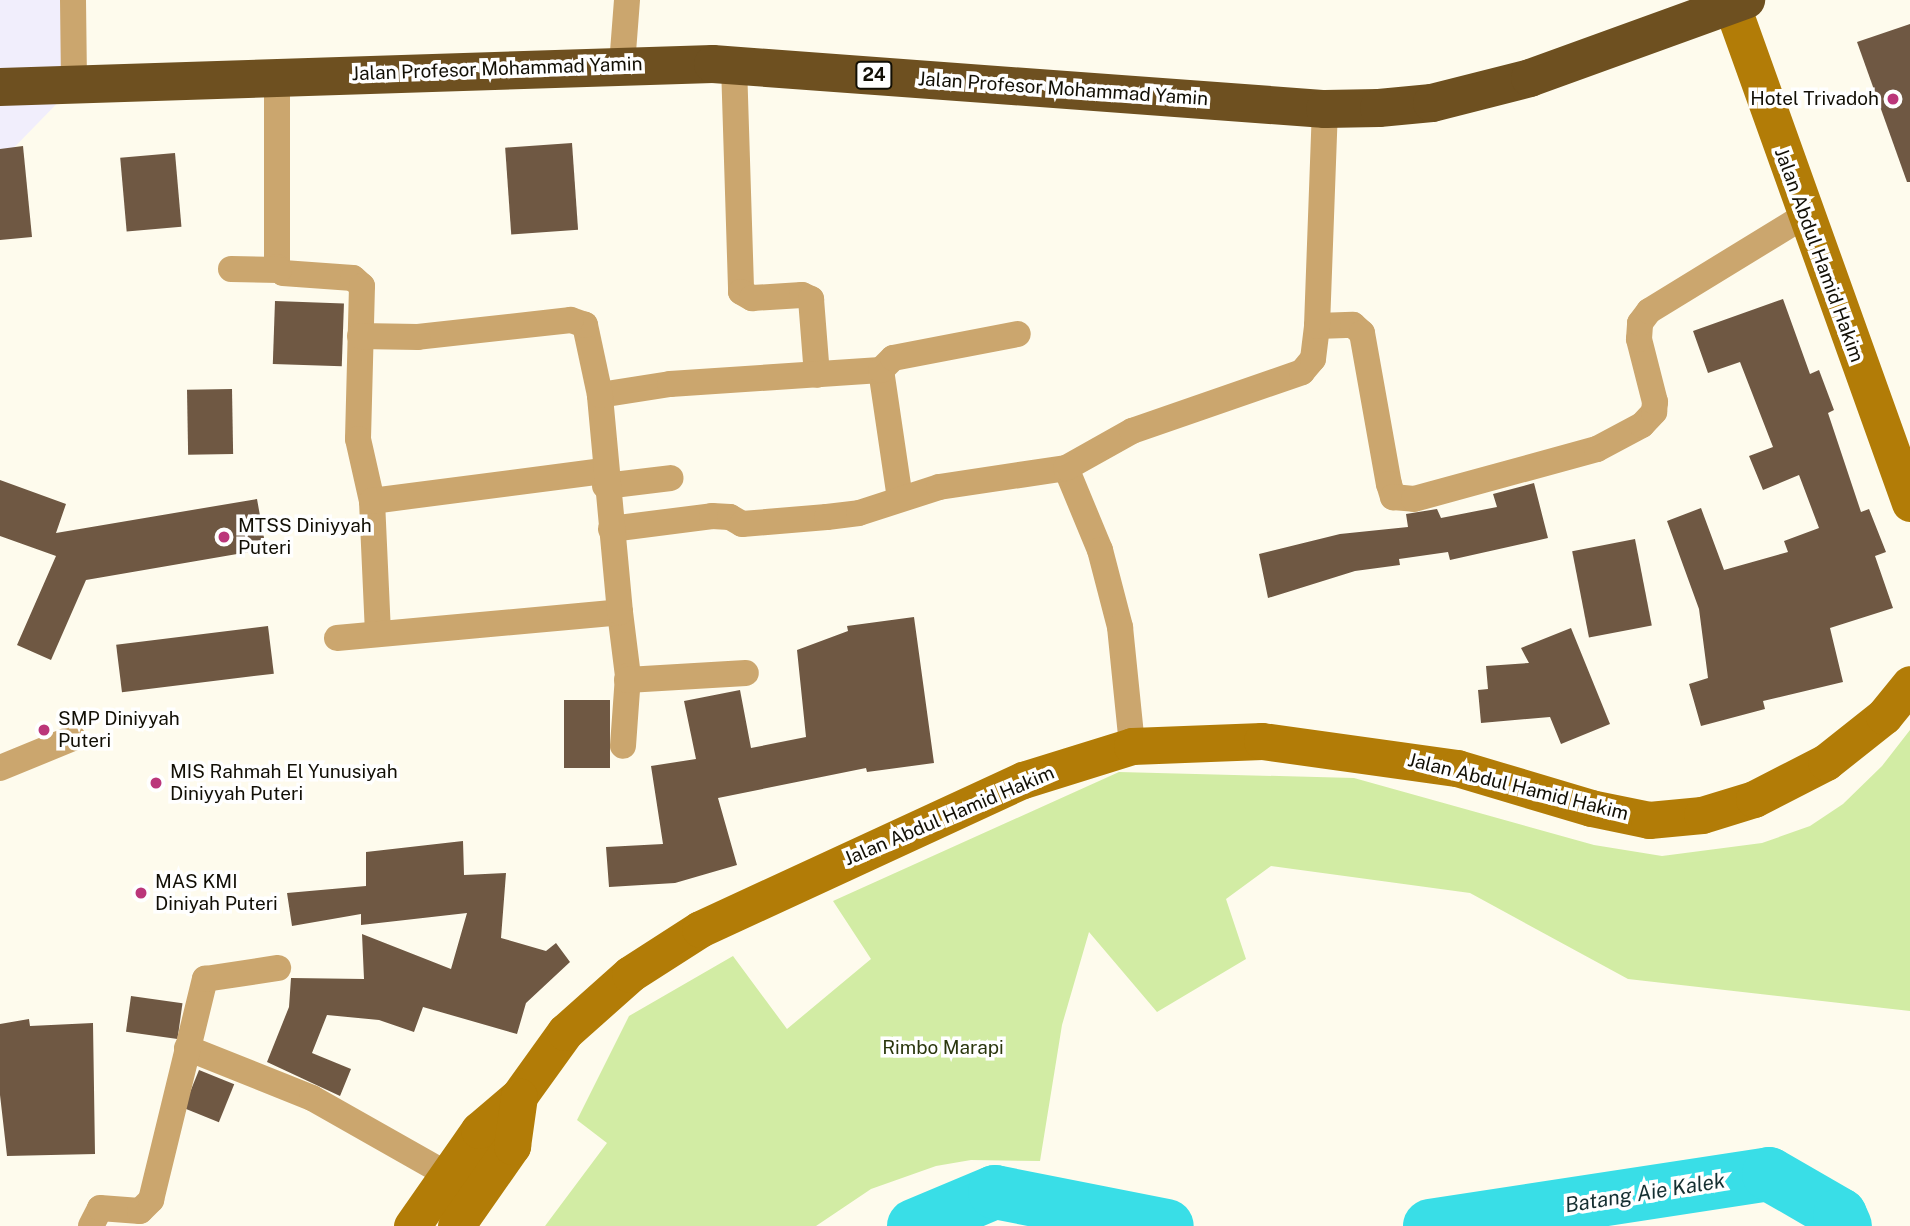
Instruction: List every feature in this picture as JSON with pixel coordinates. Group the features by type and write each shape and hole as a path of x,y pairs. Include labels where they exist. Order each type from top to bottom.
{"highway":[{"name":"Jalan Profesor Mohammad Yamin","path":"0,87 622,65 734,65 1325,109 1378,108 1481,92 1739,3"}],"main road":[{"name":"Jalan Abdul Hamid Hakim","path":"1739,3 1804,216 1910,503"},
{"name":"Jalan Abdul Hamid Hakim","path":"412,1226 479,1130 519,1096 565,1032 630,974 700,929 1023,780 1132,746 1215,739 1376,753 1457,768 1591,808 1649,820 1702,815 1741,803 1826,762 1884,716 1910,684"},
{"name":"Jalan Abdul Hamid Hakim","path":"456,1226 512,1146 519,1096"}],"street":[{"path":"73,0 74,86"},
{"path":"622,65 627,0"},
{"path":"734,65 741,292 752,298 807,295 812,303 817,375"},
{"path":"277,77 279,270"},
{"path":"611,529 712,516 730,517 742,524 859,513 939,487 1066,468 1132,431 1302,372 1313,359 1317,326 1325,109"},
{"path":"1317,326 1353,325 1362,333 1393,497 1414,499 1597,449 1642,425 1654,412 1655,402 1639,340 1640,323 1649,311 1804,216"},
{"path":"231,269 279,270 359,281 358,439 372,500 378,634"},
{"path":"360,336 418,337 579,321 590,331 600,395 604,479 627,680 623,746"},
{"path":"600,395 670,384 881,370 893,358 1018,334"},
{"path":"881,370 900,498"},
{"path":"1066,468 1100,550 1121,627 1132,746"},
{"path":"372,500 604,479 671,478"},
{"path":"337,638 620,612"},
{"path":"627,680 746,673"},
{"path":"0,768 73,738"},
{"path":"91,1226 100,1208 140,1211 151,1200 205,979 278,968"},
{"path":"187,1048 312,1098 448,1175"}],"shaded area":[{"path":"0,0 73,0 74,86 0,162"}],"green space":[{"name":"Rimbo Marapi","path":"1910,730 1910,1011 1628,979 1470,893 1271,866 1226,899 1246,959 1157,1012 1089,932 1062,1025 1040,1161 971,1160 936,1166 871,1189 816,1226 545,1226 607,1143 577,1120 629,1016 733,956 787,1029 871,959 833,901 1119,772 1354,778 1594,845 1662,856 1762,843 1810,826 1843,804 1882,766"}],"building":[{"name":"Hotel Trivadoh","path":"1910,24 1910,182 1907,182 1857,42"},
{"path":"572,143 578,230 511,234 505,148"},
{"path":"23,146 32,237 0,240 0,149"},
{"path":"175,153 181,227 127,232 120,158"},
{"path":"1783,299 1810,374 1819,370 1834,410 1828,413 1861,512 1869,509 1886,552 1875,556 1893,608 1830,628 1843,682 1763,701 1765,709 1701,726 1689,684 1708,678 1699,609 1667,521 1701,508 1724,570 1788,552 1784,541 1819,528 1799,475 1763,490 1749,456 1773,447 1740,362 1708,373 1693,331"},
{"path":"275,301 344,303 342,366 273,364"},
{"path":"232,389 233,454 188,455 187,390"},
{"path":"0,480 66,504 56,533 257,499 266,549 86,580 51,660 17,645 56,556 0,536"},
{"path":"1534,483 1548,538 1450,560 1448,552 1399,559 1400,565 1355,571 1268,598 1259,554 1340,534 1408,527 1406,514 1437,509 1441,518 1497,507 1493,494"},
{"path":"1635,539 1652,625 1589,638 1572,551"},
{"path":"914,617 934,763 867,772 866,768 718,798 737,865 675,883 609,887 606,847 663,844 651,766 696,759 684,701 740,690 751,748 806,737 797,650 848,631 847,626"},
{"path":"268,626 274,674 122,692 116,645"},
{"path":"1571,628 1610,724 1561,744 1550,717 1481,723 1478,690 1488,689 1486,666 1529,663 1521,648"},
{"path":"564,700 610,700 610,768 564,768"},
{"path":"463,841 464,875 506,873 501,938 546,951 556,943 570,962 526,1003 517,1034 423,1007 414,1032 379,1020 327,1015 312,1053 351,1069 340,1096 267,1062 289,1007 291,978 364,979 362,934 451,969 467,913 361,925 361,914 292,926 287,893 366,886 366,852"},
{"path":"131,996 182,1003 177,1039 126,1032"},
{"path":"29,1019 30,1026 93,1023 95,1154 7,1156 0,1095 0,1024"},
{"path":"199,1070 234,1084 219,1122 184,1108"}],"waterway":[{"name":"Batang Aie Kalek","path":"1430,1226 1769,1174 1840,1215 1845,1226"},
{"name":"Batang Aie Kalek","path":"914,1226 995,1192 1167,1226"}],"place":[{"name":"Hotel Trivadoh","path":"1893,99"},
{"name":"MTSS Diniyyah Puteri","path":"224,537"},
{"name":"SMP Diniyyah Puteri","path":"44,730"},
{"name":"MIS Rahmah El Yunusiyah Diniyyah Puteri","path":"156,783"},
{"name":"MAS KMI Diniyah Puteri","path":"141,893"}]}
